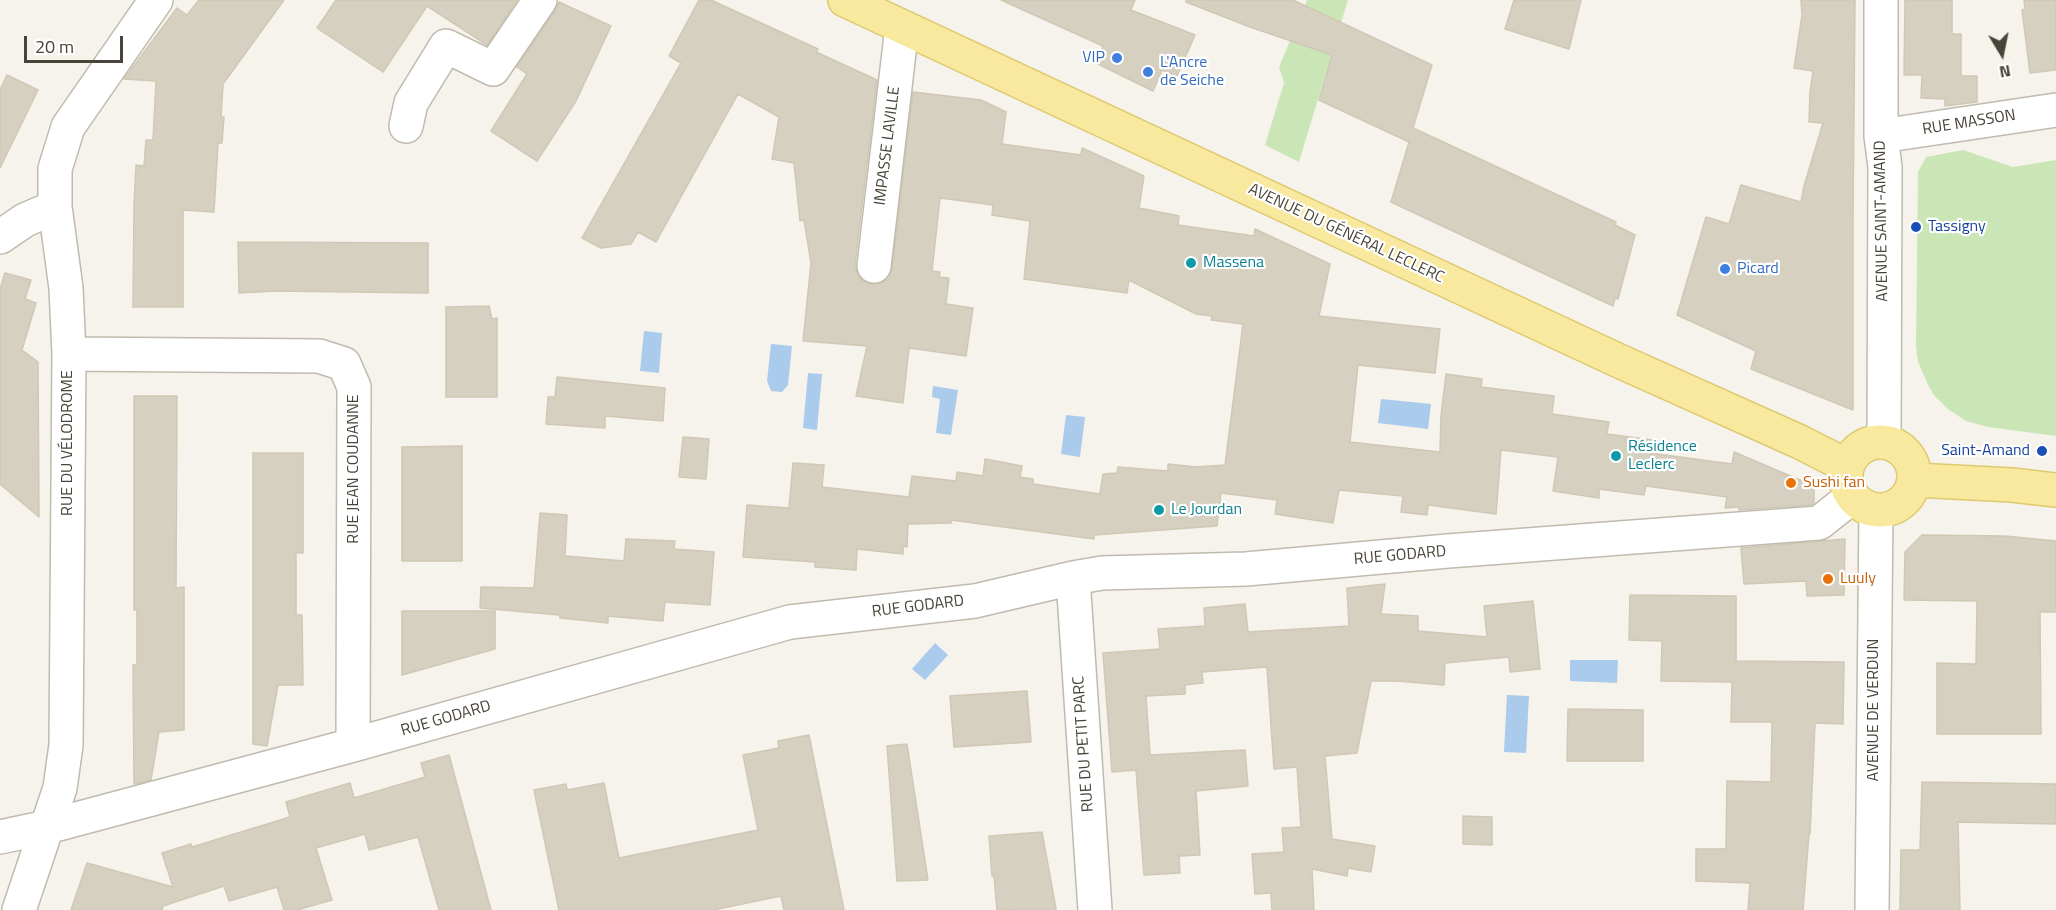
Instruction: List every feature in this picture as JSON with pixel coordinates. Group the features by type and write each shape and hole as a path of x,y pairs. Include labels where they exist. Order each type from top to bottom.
{"main road":[{"name":"AVENUE DU GÉNÉRAL LECLERC","path":"845,0 899,16 1635,369 1800,441 1847,466"},
{"path":"1884,442 1897,446 1907,455 1913,466 1915,480 1910,493 1901,503 1889,509 1864,504 1846,486 1845,472 1850,459 1859,449 1870,443 1884,442"},
{"path":"1915,480 2012,485 2056,490"}],"street":[{"name":"RUE DU VÉLODROME","path":"19,910 60,788 66,745 69,354 66,288 56,207 55,169 68,127 156,0"},
{"path":"406,126 411,103 446,46 493,69 540,0"},
{"name":"AVENUE SAINT-AMAND","path":"1881,0 1881,136 1885,167 1884,442"},
{"name":"IMPASSE LAVILLE","path":"874,266 899,16"},
{"name":"RUE MASSON","path":"1881,136 2056,110"},
{"path":"0,237 25,220 56,207"},
{"name":"RUE JEAN COUDANNE","path":"69,354 319,356 344,364 354,387 353,745"},
{"name":"RUE GODARD","path":"0,837 47,827 353,745 790,622 975,601 1102,573 1246,570 1448,551 1819,522 1864,504"},
{"name":"AVENUE DE VERDUN","path":"1864,504 1872,910"},
{"name":"RUE DU PETIT PARC","path":"1072,578 1095,910"}],"green space":[{"path":"1307,0 1348,0 1299,162 1265,145 1284,83 1279,67"},
{"path":"1963,150 2013,167 2056,160 2056,436 1988,427 1966,421 1948,409 1934,395 1918,362 1916,347 1918,172 1926,157"}],"water":[{"path":"644,331 662,333 659,373 640,371"},
{"path":"771,344 792,346 788,385 782,392 771,391 767,381"},
{"path":"808,373 822,374 817,430 803,428"},
{"path":"933,386 958,390 951,435 936,433 940,399 932,397"},
{"path":"1381,399 1431,404 1428,429 1378,423"},
{"path":"1066,415 1085,417 1080,457 1061,454"},
{"path":"935,643 948,655 925,680 912,669"},
{"path":"1570,660 1618,660 1617,683 1570,681"},
{"path":"1507,695 1529,696 1526,753 1504,752"}],"building":[{"path":"199,0 284,0 223,84 221,117 224,117 222,143 218,143 214,212 183,210 183,307 133,307 136,165 144,166 146,140 153,140 156,81 124,79 177,8 187,15"},
{"path":"336,0 517,0 487,45 427,6 383,72 317,28"},
{"path":"699,0 711,0 818,49 816,52 877,80 855,264 857,274 863,281 871,284 881,283 889,278 892,269 913,92 981,100 1006,112 1002,144 1081,155 1082,148 1144,176 1139,208 1179,216 1178,225 1254,236 1255,229 1330,264 1319,316 1440,329 1435,373 1358,365 1350,442 1440,452 1446,374 1482,379 1481,387 1554,396 1552,414 1609,422 1607,434 1652,440 1650,453 1732,464 1734,452 1814,486 1814,503 1812,505 1739,510 1739,507 1725,508 1727,497 1646,486 1644,495 1599,489 1599,498 1553,491 1558,457 1501,450 1496,514 1428,505 1427,515 1401,512 1403,496 1339,490 1333,523 1275,514 1277,500 1221,493 1217,526 1094,535 1094,539 951,520 951,523 908,524 907,547 903,546 903,554 857,549 856,570 815,567 815,562 743,557 747,505 789,508 793,463 824,465 822,487 909,497 912,476 956,481 957,472 983,476 985,459 1022,466 1020,477 1033,479 1033,484 1100,494 1103,474 1117,473 1118,467 1168,471 1168,464 1196,467 1225,465 1243,324 1211,320 1212,316 1196,314 1129,280 1127,293 1024,279 1030,221 992,215 993,205 940,198 932,271 940,272 939,277 949,278 946,304 973,308 966,356 909,348 903,403 856,396 867,346 803,341 811,263 804,220 800,221 794,163 772,159 779,117 738,94 656,242 638,232 631,244 601,248 582,238 681,63 669,56"},
{"path":"1001,0 1135,0 1131,10 1195,35 1177,76 1162,70 1153,91 1096,63 1103,46"},
{"path":"1186,0 1293,0 1432,65 1413,128 1616,222 1615,225 1635,235 1618,299 1615,298 1613,306 1391,202 1409,142 1319,100 1332,55 1250,27 1186,2"},
{"path":"1514,0 1581,0 1569,49 1505,29"},
{"path":"1801,0 1855,0 1853,410 1751,369 1756,351 1677,315 1706,217 1729,224 1741,185 1801,202 1823,123 1809,122 1813,71 1794,68 1802,15"},
{"path":"1905,0 1952,0 1952,34 1961,34 1961,76 1977,76 1977,102 1945,106 1945,99 1921,98 1922,75 1904,75"},
{"path":"2024,0 2056,0 2056,70 2030,73 2022,10 2025,9"},
{"path":"559,2 611,26 576,101 537,161 491,131 527,74 517,67"},
{"path":"7,75 38,90 0,168 0,90"},
{"path":"238,242 428,243 428,293 275,291 239,293"},
{"path":"5,273 31,280 25,299 36,303 22,350 38,362 39,517 0,484 0,289"},
{"path":"489,306 492,319 497,318 497,397 446,397 446,307"},
{"path":"557,377 665,388 663,421 605,416 605,428 546,424 548,397 555,397"},
{"path":"134,396 177,396 176,588 184,587 184,730 159,732 151,780 134,784 133,665 137,665 137,610 134,610"},
{"path":"683,437 709,439 706,479 679,477"},
{"path":"462,446 462,561 402,561 402,447"},
{"path":"253,453 303,453 303,553 296,553 296,615 302,615 303,685 278,685 267,746 253,744"},
{"path":"540,513 567,515 565,556 624,561 626,539 675,541 674,549 714,552 710,605 665,602 663,621 608,616 608,623 560,618 560,615 480,608 481,587 534,588"},
{"path":"1922,535 2005,536 2056,541 2056,612 2040,612 2041,734 1937,734 1937,663 1976,664 1977,601 1904,600 1905,552"},
{"path":"1845,539 1844,595 1807,596 1806,581 1744,584 1741,548"},
{"path":"1385,584 1381,614 1418,616 1418,631 1487,637 1484,606 1533,601 1540,669 1510,672 1509,657 1445,663 1444,685 1371,681 1357,753 1325,756 1332,839 1375,846 1371,872 1348,868 1347,876 1312,869 1314,910 1272,910 1271,893 1255,894 1252,854 1284,852 1282,828 1301,827 1297,767 1274,769 1267,667 1202,672 1203,683 1185,685 1185,694 1146,696 1150,755 1245,750 1248,786 1196,791 1200,855 1179,856 1180,873 1144,875 1136,770 1112,772 1103,653 1160,649 1158,629 1205,626 1204,608 1245,604 1248,632 1349,626 1347,588"},
{"path":"1630,595 1736,596 1736,661 1844,662 1843,724 1815,723 1810,834 1803,910 1748,910 1750,883 1696,881 1696,849 1726,849 1727,781 1771,782 1772,722 1731,722 1732,682 1661,681 1662,641 1629,640"},
{"path":"402,611 495,611 495,649 402,675"},
{"path":"1027,691 1031,742 954,747 950,696"},
{"path":"1568,709 1643,710 1643,761 1567,761"},
{"path":"809,735 844,910 784,910 781,896 713,910 559,910 534,790 566,784 567,790 604,783 619,858 758,830 743,755 779,748 778,741"},
{"path":"907,744 928,880 897,881 887,746"},
{"path":"449,755 491,910 439,910 418,837 369,850 365,834 316,848 332,900 297,910 284,910 277,887 229,901 224,886 163,906 162,910 71,910 87,863 173,887 162,853 191,844 192,847 290,817 286,802 350,783 354,798 425,777 421,763"},
{"path":"1922,782 2056,784 2056,824 1958,822 1960,910 1900,910 1901,850 1920,850"},
{"path":"1463,816 1492,817 1492,845 1463,844"},
{"path":"1042,832 1056,909 997,910 989,836"}],"place":[{"name":"VIP","path":"1117,58"},
{"name":"L'Ancre de Seiche","path":"1148,72"},
{"name":"Tassigny","path":"1916,227"},
{"name":"Massena","path":"1191,263"},
{"name":"Picard","path":"1725,269"},
{"name":"Saint-Amand","path":"2042,451"},
{"name":"Résidence Leclerc","path":"1616,456"},
{"name":"Sushi fan","path":"1791,483"},
{"name":"Le Jourdan","path":"1159,510"},
{"name":"Luuly","path":"1828,579"}]}
